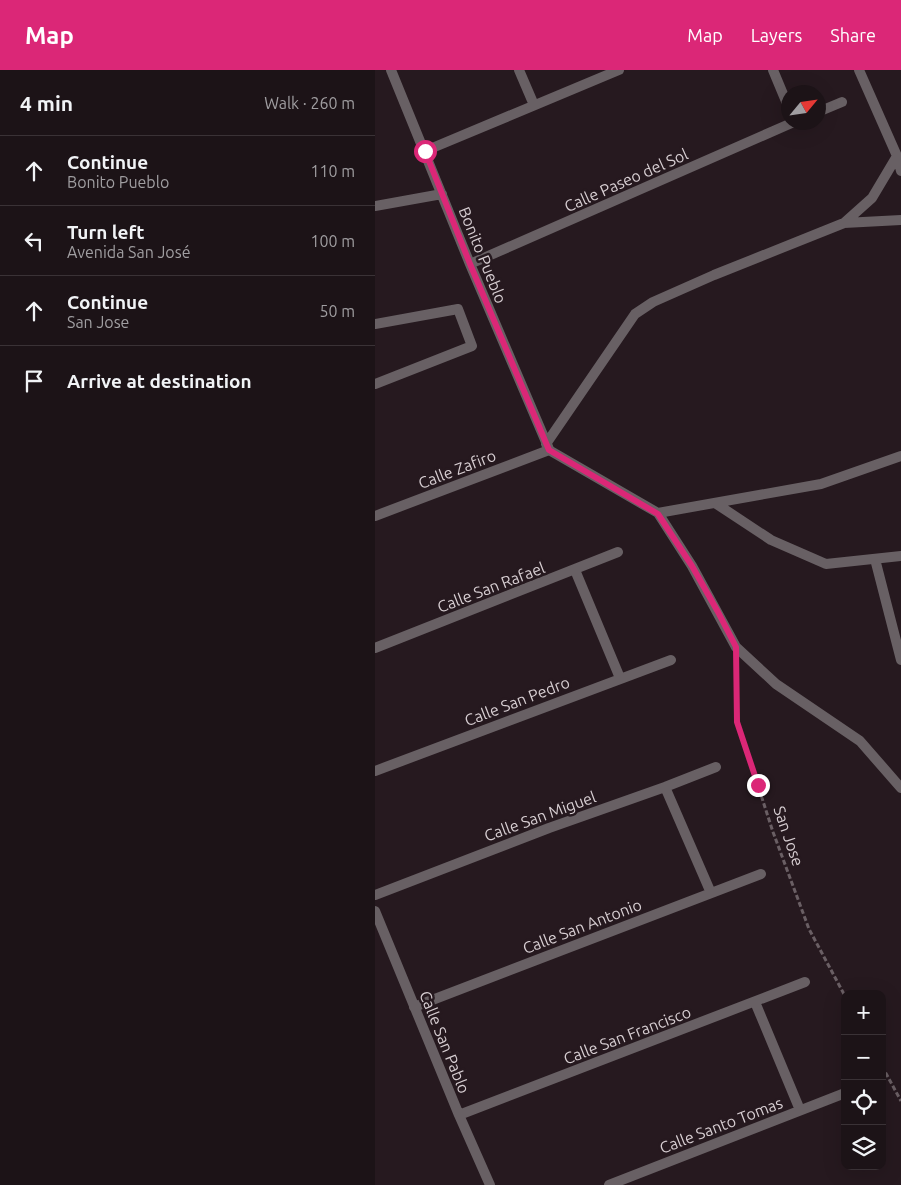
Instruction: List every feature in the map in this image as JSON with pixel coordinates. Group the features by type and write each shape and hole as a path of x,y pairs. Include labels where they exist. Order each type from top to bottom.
{"street":[{"name":"Bonito Pueblo","path":"391,70 470,264 548,447"},
{"path":"519,70 534,105"},
{"path":"425,151 619,70"},
{"path":"773,70 781,88"},
{"path":"859,70 899,156 901,171"},
{"path":"826,109 842,102"},
{"name":"Calle Paseo del Sol","path":"470,264 781,128"},
{"path":"844,224 872,198 899,156"},
{"path":"375,206 442,194"},
{"path":"901,220 844,224 714,275 653,302 635,314 548,447 658,514 692,566 736,647 776,684 860,741 901,788"},
{"path":"375,324 458,309 472,346 375,384"},
{"name":"Calle Zafiro","path":"375,516 548,447"},
{"path":"658,514 821,484 896,457 901,467"},
{"path":"715,503 771,540 826,564 901,556"},
{"name":"Calle San Rafael","path":"375,648 618,552"},
{"path":"875,558 901,660"},
{"path":"575,570 620,678"},
{"name":"Calle San Pedro","path":"375,770 671,660"},
{"name":"Calle San Miguel","path":"375,895 549,828 716,767"},
{"path":"665,787 711,893"},
{"name":"Calle San Antonio","path":"414,1007 761,874"},
{"name":"Calle San Pablo","path":"375,911 490,1185"},
{"name":"Calle San Francisco","path":"459,1115 805,982"},
{"path":"755,1002 800,1110"},
{"name":"Calle Santo Tomas","path":"609,1185 841,1095"}],"path":[{"name":"San Jose","path":"736,647 737,722 773,832 809,929 842,990"},
{"path":"886,1074 901,1102"}],"route":[{"path":"425,151 470,264 549,450 658,514 692,566 718,612 736,647 737,722 758,785"}]}
